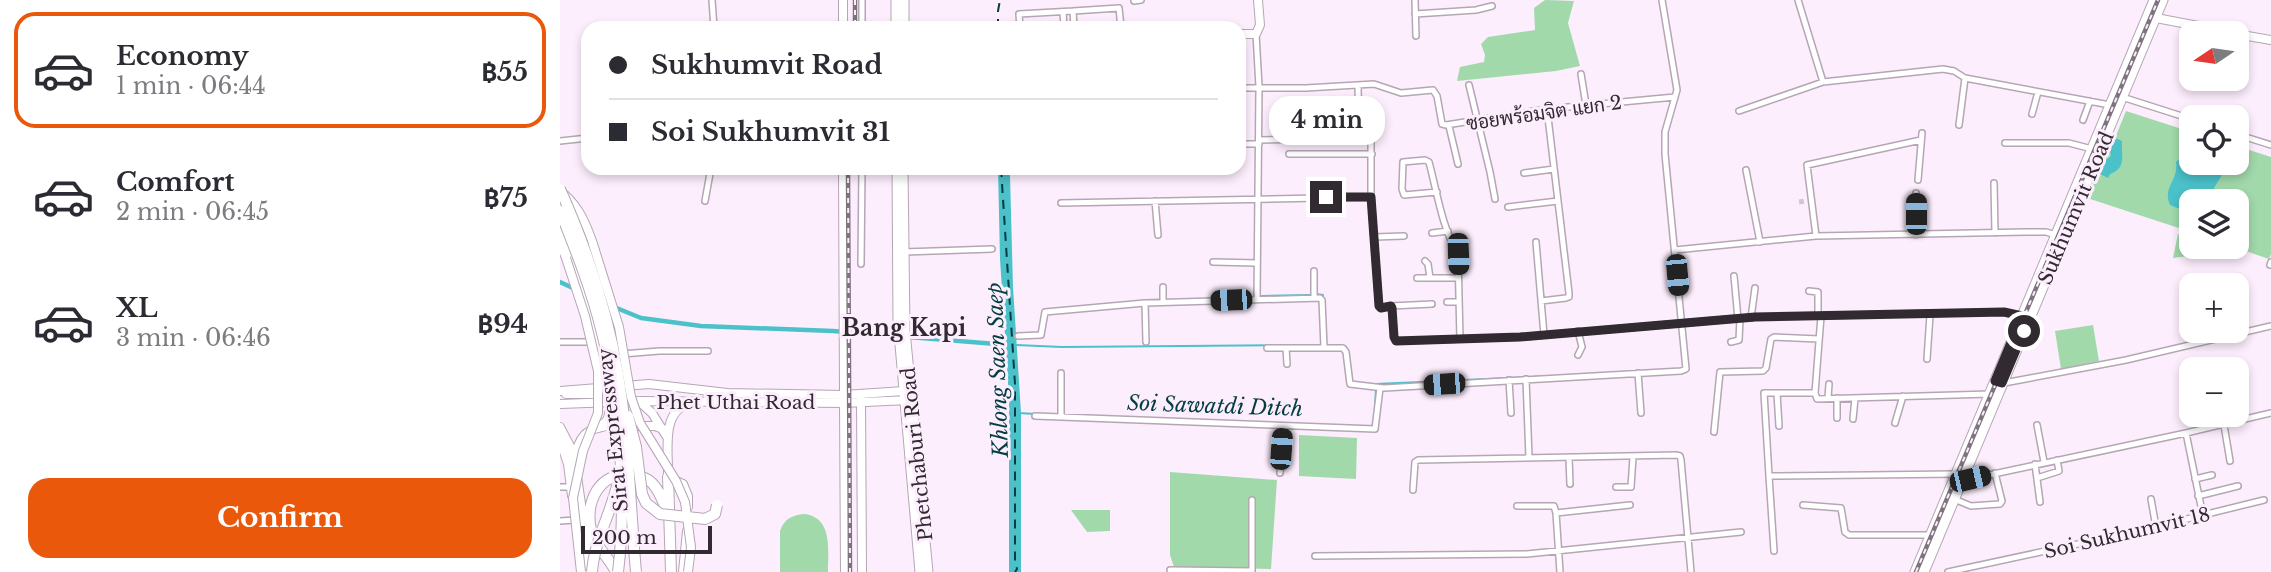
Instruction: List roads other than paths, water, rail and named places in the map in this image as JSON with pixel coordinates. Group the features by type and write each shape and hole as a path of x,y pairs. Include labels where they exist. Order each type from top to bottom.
{"highway":[{"name":"Sirat Expressway","path":"560,191 574,220 610,330 620,393 636,572"},
{"name":"Sirat Expressway","path":"560,211 577,253 602,333 611,377 622,510 617,572"},
{"path":"620,393 635,441 641,489 646,502 660,513 698,519 712,517 717,505"},
{"path":"591,572 600,534 612,508 617,485 619,452"},
{"path":"574,463 577,515 588,535 617,572"},
{"path":"591,572 588,535 591,500 607,480 625,474 650,481 670,517"},
{"path":"668,477 671,572"}],"main road":[{"path":"843,0 843,21"},
{"path":"896,0 896,21"},
{"path":"904,0 904,21"},
{"path":"1246,34 1256,34 1261,25 1258,0"},
{"name":"Sukhumvit Road","path":"1915,572 2122,97 2152,16 2154,0"},
{"name":"Sukhumvit Road","path":"2026,317 2056,235 2110,105 2152,16 2163,0"},
{"path":"2152,16 2179,21"},
{"path":"2249,36 2271,40"},
{"path":"843,175 845,572"},
{"name":"Phetchaburi Road","path":"898,175 904,252 902,335"},
{"name":"Phetchaburi Road","path":"902,175 900,210 902,335 920,572"},
{"path":"560,191 575,205 584,219 593,244 619,327 631,397 640,423 676,481 685,502 691,547 686,572"},
{"path":"560,191 590,273 606,327 620,393 616,419 586,431 576,447 574,463"},
{"path":"560,228 598,371 598,413 583,451 573,498 582,572"},
{"path":"560,243 590,315 597,342 607,394 607,419 603,426"},
{"path":"597,342 608,340"},
{"name":"Sukhumvit Road","path":"1924,572 1954,499 1959,475 1990,394 1998,382"},
{"name":"Phet Uthai Road","path":"607,394 661,384 727,393 844,399"},
{"path":"560,392 607,394"},
{"path":"620,393 638,401 653,413 668,439"},
{"path":"560,404 607,394"},
{"name":"Phetchaburi Road","path":"907,397 928,572"},
{"name":"Phet Uthai Road","path":"638,401 907,397"},
{"path":"861,398 862,572"},
{"path":"686,572 688,496 683,484 668,477 668,439 670,424 677,408 702,401"},
{"path":"603,426 654,426 663,429"},
{"path":"560,427 570,446 574,463"},
{"path":"561,444 577,515 582,572"}],"street":[{"path":"712,0 714,21"},
{"path":"862,0 862,21"},
{"path":"1134,1 1141,0"},
{"path":"1415,0 1416,36"},
{"path":"1268,348 1346,349 1348,379 1351,385 1380,388 1686,369 1665,142 1665,132 1677,90 1662,0"},
{"path":"1798,0 1823,82"},
{"path":"1415,14 1476,10 1492,6"},
{"path":"1019,21 1019,15 1119,8 1120,21"},
{"path":"1073,11 1074,21"},
{"path":"1063,12 1064,21"},
{"path":"1256,34 1259,88 1257,299"},
{"path":"1739,111 1823,82 1944,69 1954,71 1965,78 2110,105"},
{"path":"1581,74 1586,105"},
{"path":"1959,125 1965,78"},
{"name":"ซอยพร้อมจิต แยก 2","path":"1358,86 1379,85 1401,93 1433,90 1437,96 1442,124 1449,125 1547,109 1675,97"},
{"path":"1469,85 1495,199"},
{"path":"1246,88 1358,86 1359,137 1371,136 1371,197 1379,306 1432,304"},
{"path":"2032,114 2038,92"},
{"path":"2122,97 2179,115"},
{"path":"2083,120 2090,101"},
{"path":"1541,301 1566,298 1570,293 1547,109"},
{"path":"1449,125 1458,164"},
{"path":"1815,236 1808,201 1806,166 1809,163 1922,137 1917,180"},
{"path":"2249,138 2271,145"},
{"path":"560,141 581,139"},
{"path":"1246,143 1327,139"},
{"path":"2005,143 2069,143 2092,149"},
{"path":"1289,155 1372,154"},
{"path":"1437,192 1403,193 1403,162 1427,160 1437,192 1451,243 1458,254 1460,340"},
{"path":"1524,173 1554,169"},
{"path":"1746,170 1760,242"},
{"path":"705,201 710,175"},
{"path":"861,264 862,175"},
{"path":"1994,183 1996,233"},
{"path":"1916,193 1916,234"},
{"path":"1061,203 1371,197"},
{"path":"1155,201 1158,234"},
{"path":"1508,207 1558,201"},
{"path":"1432,233 1448,231"},
{"path":"1675,250 1815,236 2046,232 2056,235"},
{"path":"1374,237 1404,236"},
{"path":"1536,242 1544,335"},
{"path":"904,252 992,249"},
{"path":"1425,261 1430,278"},
{"path":"1213,262 1257,263"},
{"path":"1314,271 1314,296"},
{"path":"1731,342 1739,341 1734,276"},
{"path":"1417,278 1458,278"},
{"path":"1163,286 1163,302"},
{"path":"1751,318 1755,288"},
{"path":"1809,291 1818,292 1820,316 1815,393 1817,399 1990,394"},
{"path":"1017,336 1041,335 1045,312 1145,303 1314,296 1322,300 1324,347"},
{"path":"1447,302 1459,302"},
{"path":"1145,303 1146,342"},
{"path":"1391,306 1396,341 1544,335 1751,318 2004,312 2026,317"},
{"path":"1927,359 1930,315"},
{"path":"1998,382 2126,360 2271,326"},
{"path":"1578,331 1582,347 1578,355"},
{"path":"1714,432 1720,372 1763,371 1766,368 1771,339 1774,337 1819,339"},
{"path":"560,342 597,342"},
{"path":"1286,348 1287,364"},
{"path":"612,355 708,351"},
{"path":"1061,373 1061,415"},
{"path":"1638,373 1641,413"},
{"path":"1525,379 1529,458"},
{"path":"1509,380 1511,414"},
{"path":"1828,398 1829,384"},
{"path":"1035,416 1375,429 1380,388"},
{"path":"1774,551 1764,393 1815,393"},
{"path":"1777,393 1779,426"},
{"path":"1895,423 1903,396"},
{"path":"1837,398 1837,418"},
{"path":"1853,419 1855,398"},
{"path":"2249,419 2271,413"},
{"path":"2037,425 2044,462"},
{"path":"1280,472 1283,426"},
{"path":"1769,476 1959,475 1970,479 2214,427"},
{"path":"2224,427 2230,461"},
{"path":"2186,433 2203,516"},
{"path":"1413,490 1415,462 1418,460 1671,454 1680,456 1691,572"},
{"path":"1616,487 1632,487 1633,457"},
{"path":"1569,458 1570,484"},
{"path":"2036,478 2056,474 2059,469 2057,460"},
{"path":"2035,464 2040,502"},
{"path":"1954,499 1971,506 2000,504 2002,500 1995,473"},
{"path":"2195,479 2212,475"},
{"path":"2198,496 2238,486"},
{"path":"560,487 571,487"},
{"path":"2151,499 2156,527"},
{"path":"1170,570 1252,570 1252,500"},
{"name":"Soi Sukhumvit 18","path":"1948,572 2156,527 2264,500"},
{"path":"1556,513 1630,505"},
{"path":"1803,505 1841,508 1845,532 1849,536 1930,536"},
{"path":"1517,506 1553,506 1556,513 1560,572"},
{"path":"560,521 577,515"},
{"path":"1315,556 1527,554 1741,532"},
{"path":"1236,561 1236,570"}],"water":[{"path":"2115,138 2122,141 2122,160 2119,168 2108,178 2100,174 2106,160 2111,156"},
{"path":"2179,159 2179,175 2222,175 2214,189 2179,189 2179,209 2170,205 2168,199"},
{"path":"998,175 1010,175 1013,287 1021,413 1021,572 1009,572 1009,399 1000,259"}],"waterway":[{"path":"560,282 575,289"},
{"name":"Soi Sawatdi Ditch","path":"1316,294 1323,295"},
{"name":"Soi Sawatdi Ditch","path":"1262,296 1310,295"},
{"name":"Khlong Saen Saep","path":"602,302 641,318 701,326 833,331 1009,345"},
{"name":"Soi Sawatdi Ditch","path":"1015,345 1320,345"},
{"name":"Soi Sawatdi Ditch","path":"1346,347 1349,359"},
{"name":"Soi Sawatdi Ditch","path":"1376,384 1552,376"},
{"name":"Soi Sawatdi Ditch","path":"1375,407 1376,389"},
{"name":"Soi Sawatdi Ditch","path":"1019,413 1035,414"}],"tunnel":[{"path":"1799,202 1806,201"}],"railway":[{"path":"855,0 855,21"},
{"path":"1916,572 2158,0"},
{"path":"848,175 850,572"}],"district":[{"name":"Bang Kapi","path":"904,328"}]}
